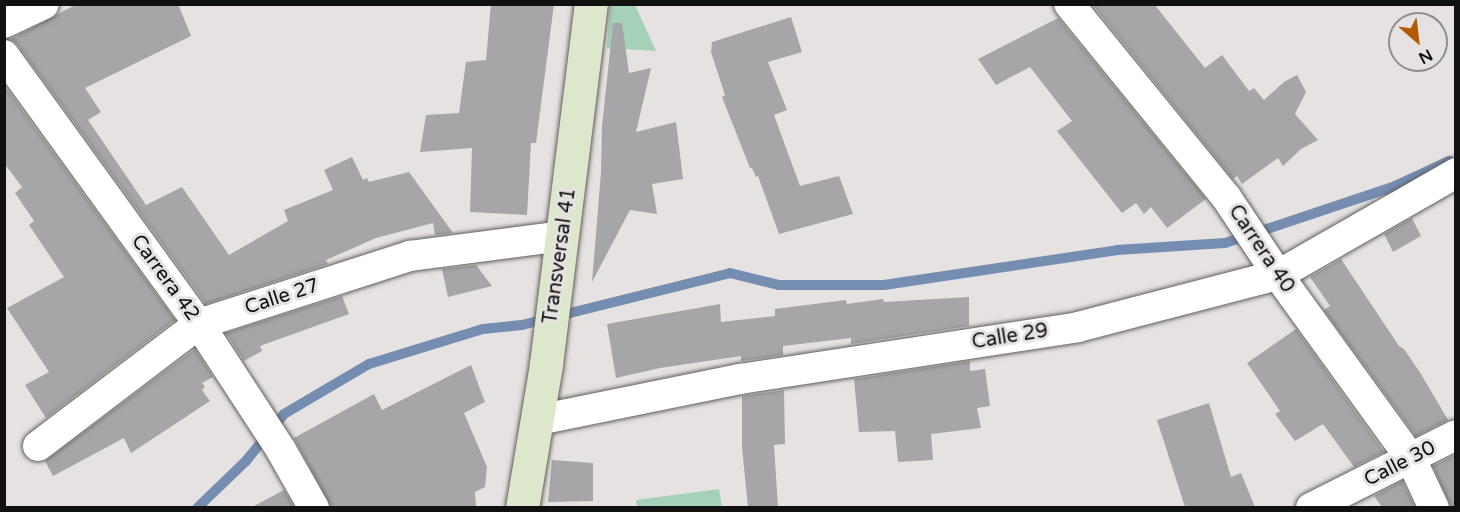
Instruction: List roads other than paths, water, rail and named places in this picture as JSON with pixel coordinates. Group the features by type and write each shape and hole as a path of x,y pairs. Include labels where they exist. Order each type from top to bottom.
{"street":[{"path":"4,23 44,4"},
{"name":"Transversal 41","path":"522,507 546,364 591,4"},
{"name":"Carrera 40","path":"1069,4 1226,197 1274,269 1411,459 1434,507"},
{"name":"Carrera 42","path":"4,56 199,324 281,450 314,507"},
{"name":"Calle 29","path":"538,420 740,379 1078,327 1274,269 1455,173"},
{"name":"Calle 27","path":"38,446 199,324 410,256 563,236"},
{"name":"Calle 30","path":"1311,507 1455,435"}],"waterway":[{"path":"197,508 246,461 284,414 369,364 483,329 522,325 730,273 779,285 884,285 1117,250 1225,243 1395,186 1449,161"}]}
